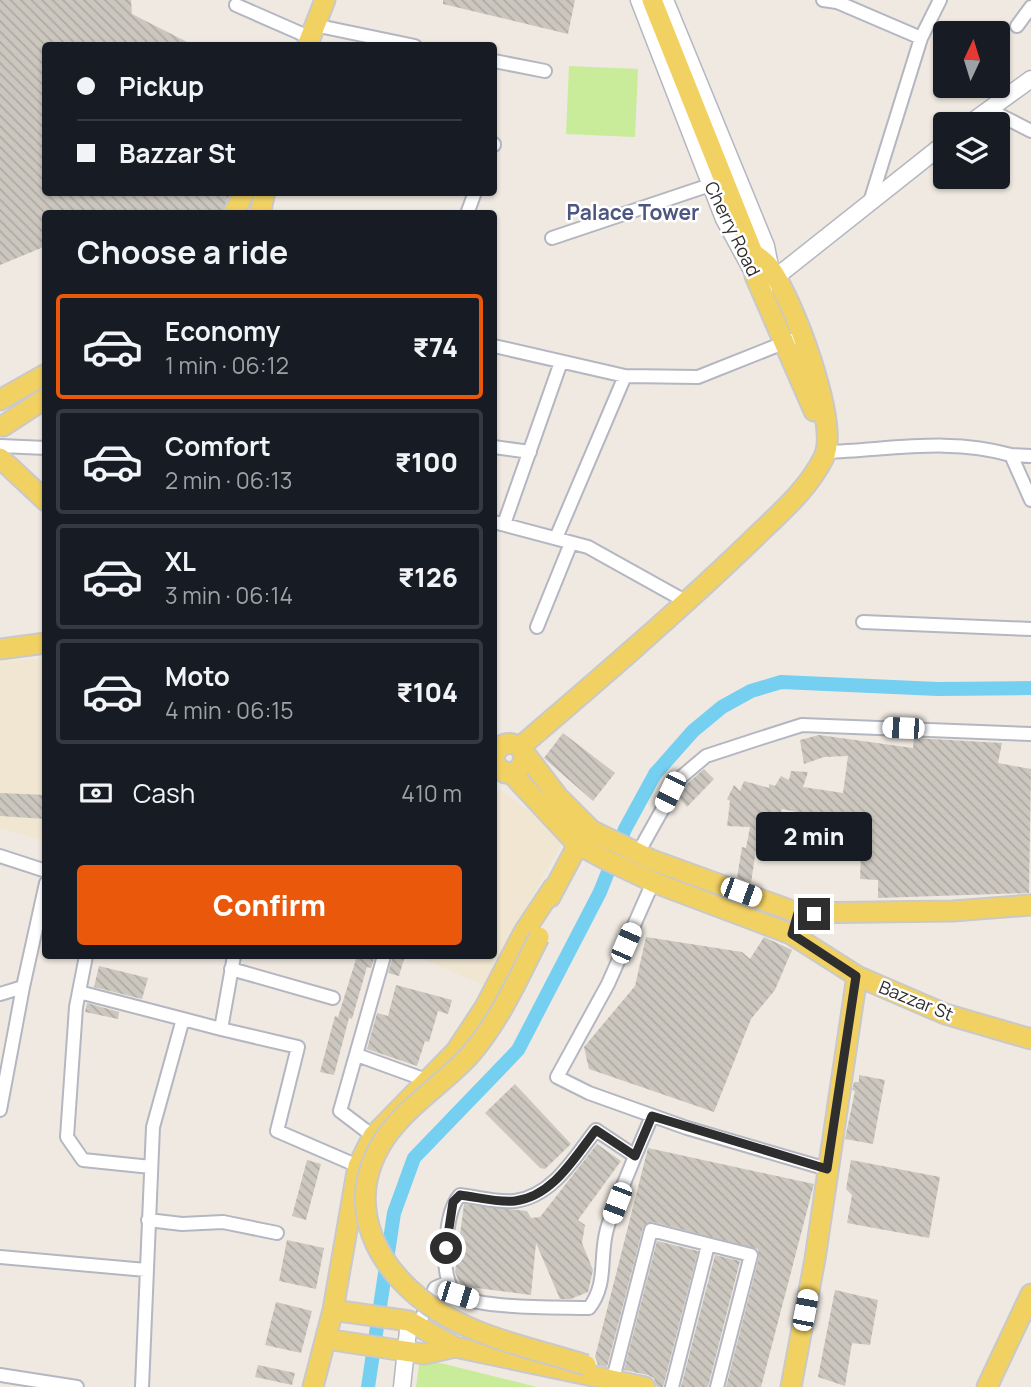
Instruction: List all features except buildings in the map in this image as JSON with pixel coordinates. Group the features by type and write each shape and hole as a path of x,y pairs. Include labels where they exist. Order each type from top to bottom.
{"main road":[{"path":"310,36 325,0"},
{"path":"652,0 765,278"},
{"name":"Cherry Road","path":"765,278 794,339 825,455"},
{"path":"0,400 42,376"},
{"path":"42,402 1,439 42,495"},
{"path":"498,759 519,770 522,752 793,500 825,455"},
{"path":"0,649 42,644"},
{"path":"498,759 511,743 522,752 583,831"},
{"path":"498,759 583,831 798,913 953,911 1031,905"},
{"path":"583,831 531,934 505,1002 469,1056 386,1137 369,1169 364,1194 365,1222 378,1248 396,1273 418,1296 442,1314 490,1334 586,1364"},
{"name":"Bazzar St","path":"583,831 649,880 792,934 856,976 945,1014 1031,1039"},
{"path":"792,934 798,913"},
{"path":"313,1387 331,1340 358,1166 373,1136 456,1051 531,934"},
{"path":"790,1387 815,1259 856,976"},
{"path":"987,1387 1031,1294"},
{"path":"335,1310 409,1321 454,1347 645,1387"},
{"path":"331,1340 424,1354 454,1347"}],"street":[{"name":"Cherry Road","path":"639,0 724,219 765,278"},
{"path":"665,0 766,246 765,278"},
{"path":"823,0 837,2 922,37"},
{"path":"870,202 922,37 940,0"},
{"path":"236,5 310,36 373,42"},
{"path":"1017,26 1031,7"},
{"path":"497,62 545,71"},
{"path":"984,112 1031,79"},
{"path":"988,109 1031,131"},
{"path":"765,278 933,152"},
{"path":"552,237 710,184"},
{"path":"497,347 625,376 698,377 794,339"},
{"path":"561,362 530,452 499,523 588,547 685,601"},
{"path":"556,538 625,376"},
{"path":"1,439 42,447"},
{"path":"825,455 921,443 985,447 1012,455 1031,456"},
{"path":"497,447 530,452"},
{"path":"1012,455 1031,500"},
{"path":"537,627 571,543"},
{"path":"863,622 1031,629"},
{"path":"645,856 680,778 706,756 771,735 802,726 1031,734"},
{"path":"0,856 42,870"},
{"path":"649,880 608,984 557,1077 589,1093 652,1116 827,1169"},
{"path":"0,1110 42,901"},
{"path":"85,959 79,992 66,1138 83,1160 151,1167"},
{"path":"221,1029 233,959"},
{"path":"373,1136 340,1111 383,959"},
{"path":"231,969 333,998"},
{"path":"0,994 23,987"},
{"path":"79,992 298,1046 277,1131 358,1166"},
{"path":"142,1387 153,1127 183,1018"},
{"path":"357,1055 426,1080"},
{"path":"635,1156 596,1130 559,1178 538,1194 513,1201 460,1195 453,1202 446,1248 448,1282 458,1295 477,1301 589,1308 597,1298 603,1280 601,1255 608,1227 652,1116"},
{"path":"148,1220 182,1224 223,1222 277,1233"},
{"path":"613,1379 651,1230 751,1255 717,1387"},
{"path":"672,1387 708,1245"},
{"path":"0,1257 146,1270"},
{"path":"402,1387 402,1350 409,1321 435,1288 448,1282"},
{"path":"0,1375 77,1387"}],"shaded area":[{"path":"42,658 42,840 0,828 0,662"},
{"path":"497,788 556,830 561,844 484,985 422,959 497,959"}],"green space":[{"path":"569,66 638,69 635,137 566,134"},
{"path":"420,1358 537,1387 416,1387"}],"waterway":[{"path":"368,1387 394,1213 414,1158 518,1050 600,892 625,829 655,774 693,731 722,707 751,691 781,682 938,689 1031,688"}],"district":[{"name":"Palace Tower","path":"633,213"}],"route":[{"path":"446,1248 453,1202 460,1195 513,1201 538,1194 559,1178 596,1130 635,1156 652,1116 827,1169 856,976 792,934 798,913 814,914"}]}
